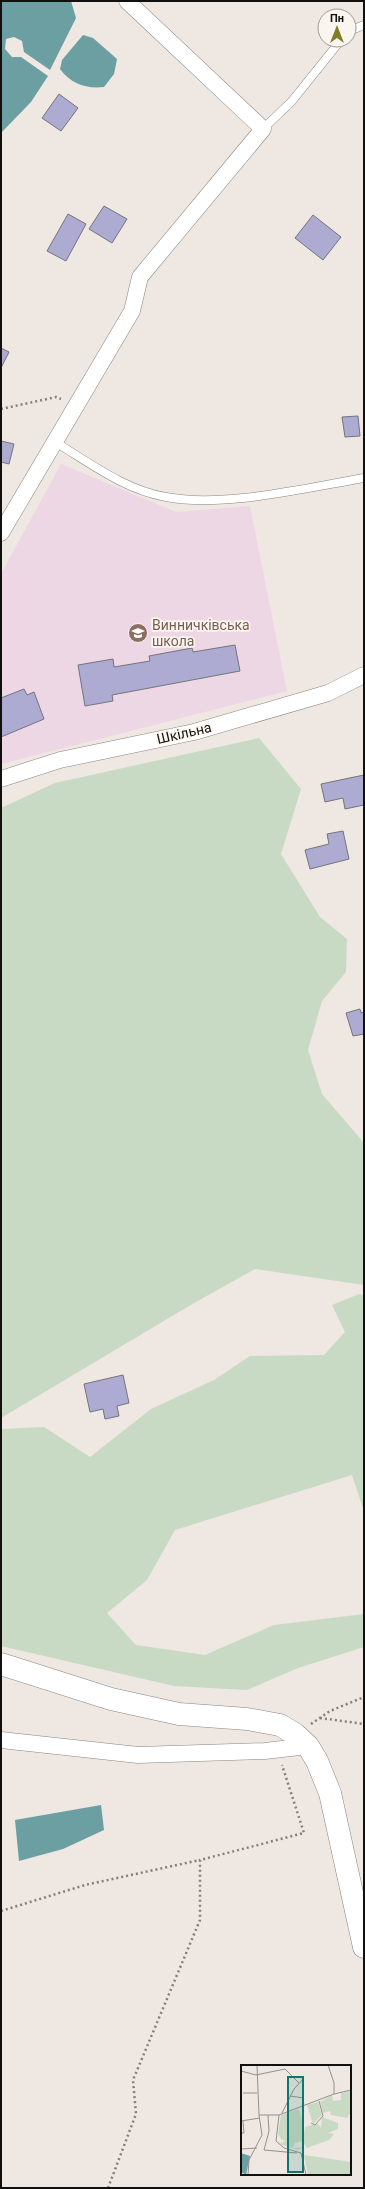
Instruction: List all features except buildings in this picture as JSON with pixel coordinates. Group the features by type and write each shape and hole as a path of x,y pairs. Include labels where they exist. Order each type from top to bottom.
{"street":[{"path":"1,533 78,405 132,311 140,277 263,129 127,1"},
{"name":"Шкільна","path":"1,779 60,760 194,732 320,696 364,675"},
{"path":"1,1664 111,1699 179,1714 247,1719 280,1725 302,1740 317,1761 330,1793 364,1947"},
{"path":"1,1740 138,1755 277,1750 302,1740"}],"lane":[{"path":"263,129 292,101 335,48"},
{"path":"55,442 118,481 166,497 223,500 364,478"}],"path":[{"path":"1,409 56,397 78,405"},
{"path":"302,1740 320,1718 330,1711 364,1697"},
{"path":"320,1718 364,1724"},
{"path":"1,1911 85,1885 200,1860 304,1834 277,1750"},
{"path":"108,2188 136,2114 133,2080 200,1920 200,1860"}],"shaded area":[{"name":"Винничківська школа","path":"61,464 176,512 250,506 287,691 1,764 1,574"}],"green space":[{"path":"259,738 301,789 281,854 320,917 347,939 346,972 322,1001 308,1050 322,1094 364,1143 364,1285 255,1269 194,1303 1,1418 1,808 55,783"},
{"path":"359,1294 364,1295 364,1511 352,1475 175,1530 147,1580 107,1613 136,1645 205,1655 274,1625 364,1614 364,1647 298,1668 247,1690 174,1686 1,1646 1,1429 44,1427 90,1457 151,1409 214,1380 250,1356 324,1355 345,1332 332,1305"}],"water":[{"path":"1,1 71,1 76,18 50,70 24,52 22,41 14,37 6,39 5,49 12,57 21,57 48,76 31,102 1,133"},
{"path":"83,35 93,38 117,59 114,74 104,87 85,86 74,82 60,69 62,60"},
{"path":"101,1805 104,1830 63,1849 19,1861 15,1820"}],"place":[{"name":"Винничківська школа","path":"138,633"}]}
